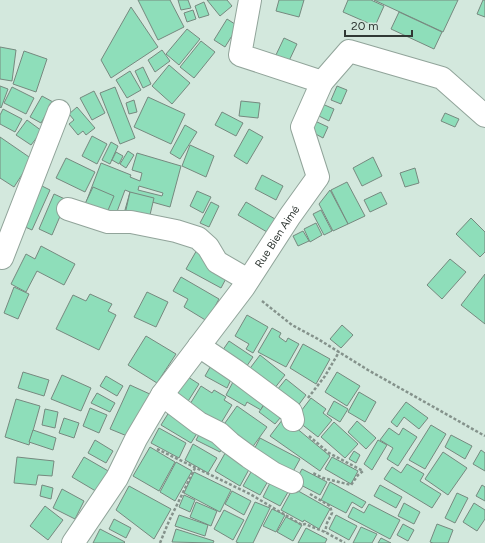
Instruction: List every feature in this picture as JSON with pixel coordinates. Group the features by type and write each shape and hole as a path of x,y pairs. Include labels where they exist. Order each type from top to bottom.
{"street":[{"path":"250,0 240,54 322,82"},
{"name":"Rue Bien Aimé","path":"73,543 117,478 136,439 162,395 246,283 290,216 318,177 302,127 322,82 349,51 442,78 485,116"},
{"path":"1,262 59,111"},
{"path":"68,209 108,222 130,222 176,231 198,238 208,247 217,262 246,283"},
{"path":"199,346 236,371 291,412 293,420"},
{"path":"162,395 200,423 219,433 230,443 261,465 273,473 292,482"}],"path":[{"path":"246,283 292,325 485,436"},
{"path":"325,532 332,513 330,506 292,482 301,467 323,478 351,486 358,475 363,471 329,453 315,442 293,420 325,376 339,352"},
{"path":"136,439 250,494 302,525 305,524 325,532 345,543"},
{"path":"160,543 172,514 195,468"}],"building":[{"path":"138,0 170,0 184,27 158,40"},
{"path":"178,0 188,0 191,8 181,10"},
{"path":"207,0 227,0 232,6 220,16"},
{"path":"279,0 304,0 299,17 276,11"},
{"path":"348,0 371,0 384,6 375,26 343,12"},
{"path":"374,0 458,0 443,32"},
{"path":"483,0 485,0 485,17 477,14"},
{"path":"204,2 209,15 199,18 195,6"},
{"path":"131,7 158,47 111,78 101,60"},
{"path":"193,10 196,19 187,22 184,13"},
{"path":"399,12 442,32 434,49 391,29"},
{"path":"227,19 238,26 225,47 214,40"},
{"path":"187,29 200,39 179,65 166,54"},
{"path":"284,38 297,44 288,63 275,57"},
{"path":"201,41 215,52 194,78 180,67"},
{"path":"0,47 16,50 12,81 0,79"},
{"path":"162,50 170,61 155,72 148,60"},
{"path":"24,51 47,59 36,92 13,84"},
{"path":"169,65 190,83 172,104 152,86"},
{"path":"143,67 151,84 143,88 135,71"},
{"path":"130,71 141,90 127,98 116,80"},
{"path":"0,86 8,89 1,108 0,107"},
{"path":"337,86 347,90 341,104 331,100"},
{"path":"12,87 34,98 26,114 4,103"},
{"path":"115,87 135,138 120,144 100,93"},
{"path":"94,91 105,113 92,120 80,98"},
{"path":"42,96 53,102 41,123 30,117"},
{"path":"148,97 185,114 171,144 134,127"},
{"path":"134,100 137,112 129,114 126,103"},
{"path":"241,101 260,103 258,118 239,116"},
{"path":"320,103 334,109 329,121 315,114"},
{"path":"77,107 95,128 86,135 83,131 78,135 69,124 74,120 69,114"},
{"path":"3,109 22,119 15,132 0,124 0,115"},
{"path":"222,112 243,123 236,136 215,125"},
{"path":"445,113 459,119 455,127 441,121"},
{"path":"27,120 42,131 31,145 16,135"},
{"path":"315,121 328,127 323,138 310,131"},
{"path":"185,125 197,132 180,159 170,153"},
{"path":"249,129 263,137 247,164 234,156"},
{"path":"92,136 107,144 97,164 82,156"},
{"path":"0,137 32,159 14,187 0,178"},
{"path":"111,142 118,146 110,164 102,160"},
{"path":"190,145 214,156 206,177 182,166"},
{"path":"128,151 134,155 126,168 120,164"},
{"path":"116,152 123,156 119,164 112,160"},
{"path":"137,153 181,166 170,207 152,202 146,223 123,217 130,192 125,190 115,217 85,205 101,163 131,175 130,177 140,181 142,173 132,170","holes":["139,186 163,193 162,196 138,190"]},
{"path":"373,157 382,176 362,186 353,168"},
{"path":"66,158 95,172 85,192 56,178"},
{"path":"415,168 419,183 405,187 400,173"},
{"path":"262,175 283,186 276,200 255,189"},
{"path":"347,182 365,216 348,224 331,190"},
{"path":"40,185 50,190 32,230 23,226"},
{"path":"93,187 114,196 106,215 84,206"},
{"path":"330,190 348,224 333,231 319,204"},
{"path":"197,191 211,197 203,213 190,206"},
{"path":"130,192 154,198 149,219 125,214"},
{"path":"381,192 387,204 370,212 364,200"},
{"path":"54,194 67,200 52,235 39,229"},
{"path":"211,202 219,206 209,227 200,223"},
{"path":"246,202 275,219 267,232 238,215"},
{"path":"321,210 332,231 324,235 313,214"},
{"path":"471,218 485,232 485,252 480,257 456,234"},
{"path":"316,223 322,235 310,242 304,229"},
{"path":"303,231 309,241 298,246 293,236"},
{"path":"41,246 75,264 64,285 37,271 26,292 11,284 26,254 35,259"},
{"path":"198,248 230,271 221,288 186,269"},
{"path":"450,259 466,272 442,299 427,285"},
{"path":"485,274 485,324 461,305"},
{"path":"181,277 219,299 207,321 184,307 188,299 173,291"},
{"path":"14,287 29,294 18,319 4,313"},
{"path":"147,292 168,302 156,327 134,317"},
{"path":"90,294 112,304 108,311 116,315 99,350 56,329 73,295 86,301"},
{"path":"247,315 268,327 253,353 246,349 249,344 235,336"},
{"path":"342,325 353,335 341,348 330,339"},
{"path":"272,328 281,333 279,337 286,342 288,338 299,344 286,367 258,352"},
{"path":"146,336 176,354 157,383 128,365"},
{"path":"229,341 253,357 242,373 218,357"},
{"path":"303,344 330,359 316,384 290,368"},
{"path":"260,355 285,375 270,394 245,375"},
{"path":"213,362 234,373 227,388 205,376"},
{"path":"23,372 49,380 44,396 18,388"},
{"path":"337,372 360,386 347,406 325,392"},
{"path":"62,375 91,388 81,411 51,399"},
{"path":"106,376 123,386 117,396 100,386"},
{"path":"188,377 199,384 185,406 174,399"},
{"path":"286,379 306,395 294,411 273,395"},
{"path":"233,382 265,401 261,410 247,402 245,406 226,395"},
{"path":"130,385 152,395 132,438 110,429"},
{"path":"201,386 212,393 214,390 226,397 224,400 232,405 218,428 187,409"},
{"path":"359,392 376,402 365,422 348,412"},
{"path":"97,393 115,403 110,412 91,403"},
{"path":"269,398 286,411 275,424 259,412"},
{"path":"311,398 326,409 323,413 332,420 318,437 295,419"},
{"path":"16,399 40,406 29,445 5,437"},
{"path":"334,401 348,409 340,422 327,414"},
{"path":"406,402 428,418 419,429 404,417 397,427 391,422"},
{"path":"237,406 267,427 249,452 220,430"},
{"path":"90,408 107,415 99,433 83,426"},
{"path":"45,409 58,412 55,428 42,425"},
{"path":"171,409 201,427 191,443 161,425"},
{"path":"286,415 289,422 330,456 320,471 270,436"},
{"path":"64,418 79,423 74,438 59,433"},
{"path":"357,421 376,438 366,449 348,432"},
{"path":"334,422 358,444 345,458 321,437"},
{"path":"431,425 446,434 425,469 409,460"},
{"path":"159,428 186,443 179,458 151,443"},
{"path":"389,428 399,435 403,428 417,437 398,466 387,459 393,448 380,440"},
{"path":"202,429 225,441 220,452 196,440"},
{"path":"33,430 56,438 53,450 29,442"},
{"path":"451,435 472,446 465,459 445,447"},
{"path":"260,438 300,459 290,477 250,457"},
{"path":"95,440 113,451 106,463 88,453"},
{"path":"378,440 387,445 372,470 364,464"},
{"path":"193,444 217,458 208,473 185,460"},
{"path":"150,447 175,462 159,491 133,476"},
{"path":"228,448 253,462 240,486 215,471"},
{"path":"481,450 485,453 485,471 473,464"},
{"path":"354,451 360,455 356,463 349,459"},
{"path":"443,452 467,468 448,495 425,479"},
{"path":"17,457 54,461 52,476 38,475 36,485 14,483"},
{"path":"84,457 110,472 99,493 72,477"},
{"path":"332,457 358,471 351,484 325,469"},
{"path":"176,462 192,471 175,501 160,492"},
{"path":"407,464 424,474 420,481 441,494 432,508 384,479 392,467 401,473"},
{"path":"255,465 272,474 260,495 243,486"},
{"path":"302,469 327,482 320,495 295,482"},
{"path":"194,472 231,490 220,512 184,493"},
{"path":"274,475 292,485 280,506 263,497"},
{"path":"330,482 366,502 362,508 352,502 346,513 321,500"},
{"path":"42,485 53,488 51,499 40,496"},
{"path":"380,485 402,497 396,508 374,496"},
{"path":"482,485 485,487 485,501 476,496"},
{"path":"129,486 171,509 154,539 116,510"},
{"path":"293,488 330,509 319,529 304,520 303,522 281,510"},
{"path":"62,489 84,501 75,519 53,508"},
{"path":"232,491 251,501 244,515 225,504"},
{"path":"457,493 468,498 455,523 445,518"},
{"path":"184,495 195,500 190,512 179,507"},
{"path":"196,502 217,511 211,526 190,517"},
{"path":"255,502 270,508 253,543 236,542"},
{"path":"404,503 420,512 414,524 398,516"},
{"path":"474,503 485,510 485,519 477,531 463,522"},
{"path":"369,504 400,520 390,539 348,517 353,507 364,513"},
{"path":"45,506 63,520 48,540 30,526"},
{"path":"272,509 285,515 276,532 263,526"},
{"path":"224,510 244,520 233,540 214,529"},
{"path":"179,515 208,525 205,536 175,526"},
{"path":"336,515 357,526 349,540 329,529"},
{"path":"286,517 302,525 293,541 277,532"},
{"path":"114,519 131,528 126,538 109,529"},
{"path":"403,524 414,530 408,541 397,535"},
{"path":"437,524 453,530 448,543 430,542"},
{"path":"361,527 377,534 372,543 353,543"},
{"path":"306,528 327,539 325,543 298,543"},
{"path":"100,529 125,542 93,543"},
{"path":"176,529 214,541 213,543 172,542"},
{"path":"381,538 391,543 378,543"}]}
